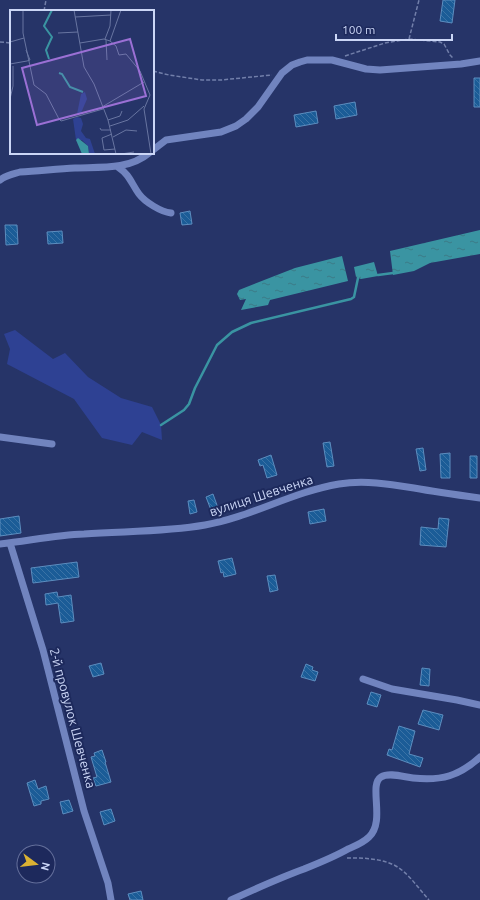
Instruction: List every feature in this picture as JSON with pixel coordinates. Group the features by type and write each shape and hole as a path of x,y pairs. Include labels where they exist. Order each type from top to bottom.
{"street":[{"path":"154,149 166,140 221,132 236,126 258,107 282,73 292,65 307,60 332,60 366,69 380,70 480,61"},
{"path":"0,180 3,177 20,172 74,168 118,167 139,160 148,154"},
{"path":"118,167 127,174 141,196 162,211 171,213"},
{"path":"0,437 52,444"},
{"name":"вулиця Шевченка","path":"0,544 83,534 166,530 206,525 221,522 298,495 338,484 373,483 394,485 480,498"},
{"name":"2-й провулок Шевченка","path":"10,543 43,650 84,811 108,883 111,900"},
{"path":"363,679 392,689 480,705"},
{"path":"232,900 262,885 330,858 368,838 374,830 376,821 377,809 375,790 380,777 388,775 433,779 448,777 463,770 480,757"}],"path":[{"path":"44,10 46,0"},
{"path":"409,39 419,0"},
{"path":"332,60 385,43 409,39 440,42 444,44 450,55 460,64"},
{"path":"0,42 10,43"},
{"path":"154,71 202,80 270,76 282,73"},
{"path":"345,858 374,859 394,865 403,871 429,900"}],"shaded area":[{"path":"15,330 53,359 65,353 88,377 121,398 152,407 161,425 162,440 142,432 132,445 102,438 74,399 7,364 10,349 4,334"}],"water":[{"path":"480,230 480,254 430,263 414,271 393,275 390,251"},
{"path":"342,256 348,281 270,300 268,305 241,310 246,299 240,300 237,294 239,290 295,268"},
{"path":"374,262 378,276 361,279 356,277 354,267"}],"building":[{"path":"443,0 455,0 452,23 440,21"},
{"path":"474,78 480,78 480,107 474,107"},
{"path":"355,102 357,115 336,119 334,106"},
{"path":"316,111 318,123 296,127 294,115"},
{"path":"190,211 192,224 182,225 180,213"},
{"path":"5,225 17,225 18,244 6,245"},
{"path":"62,231 63,243 48,244 47,232"},
{"path":"330,442 334,466 327,467 323,443"},
{"path":"423,448 426,470 420,471 416,449"},
{"path":"450,453 450,478 441,478 440,454"},
{"path":"271,455 277,475 267,478 263,465 260,466 258,460"},
{"path":"470,456 477,456 477,478 470,478"},
{"path":"213,494 218,508 211,510 206,497"},
{"path":"194,500 197,512 190,514 188,501"},
{"path":"324,509 326,521 310,524 308,512"},
{"path":"19,516 21,533 0,536 0,519"},
{"path":"439,518 449,519 446,547 420,545 421,527 438,529"},
{"path":"232,558 236,574 224,577 223,572 221,573 218,561"},
{"path":"77,562 79,577 33,583 31,568"},
{"path":"275,575 278,590 270,592 267,576"},
{"path":"57,592 58,597 71,595 74,621 61,623 58,603 46,605 45,594"},
{"path":"101,663 104,674 93,677 89,666"},
{"path":"306,664 313,667 312,670 318,672 315,681 301,677"},
{"path":"422,668 430,669 429,686 420,685"},
{"path":"371,692 381,695 377,707 367,704"},
{"path":"423,710 443,715 439,730 418,724"},
{"path":"399,726 415,731 409,754 423,758 420,767 387,755 389,749 392,750"},
{"path":"102,750 111,782 96,786 93,778 97,777 91,757 95,756 94,753"},
{"path":"35,780 38,789 46,786 49,799 41,801 41,804 34,806 27,783"},
{"path":"69,800 73,811 63,814 60,802"},
{"path":"111,809 115,821 104,825 100,812"},
{"path":"141,891 143,900 130,900 128,894"}],"waterway":[{"path":"378,275 393,273"},
{"path":"161,425 184,410 189,404 195,388 217,345 232,332 251,323 351,299 354,297 358,278"}]}
